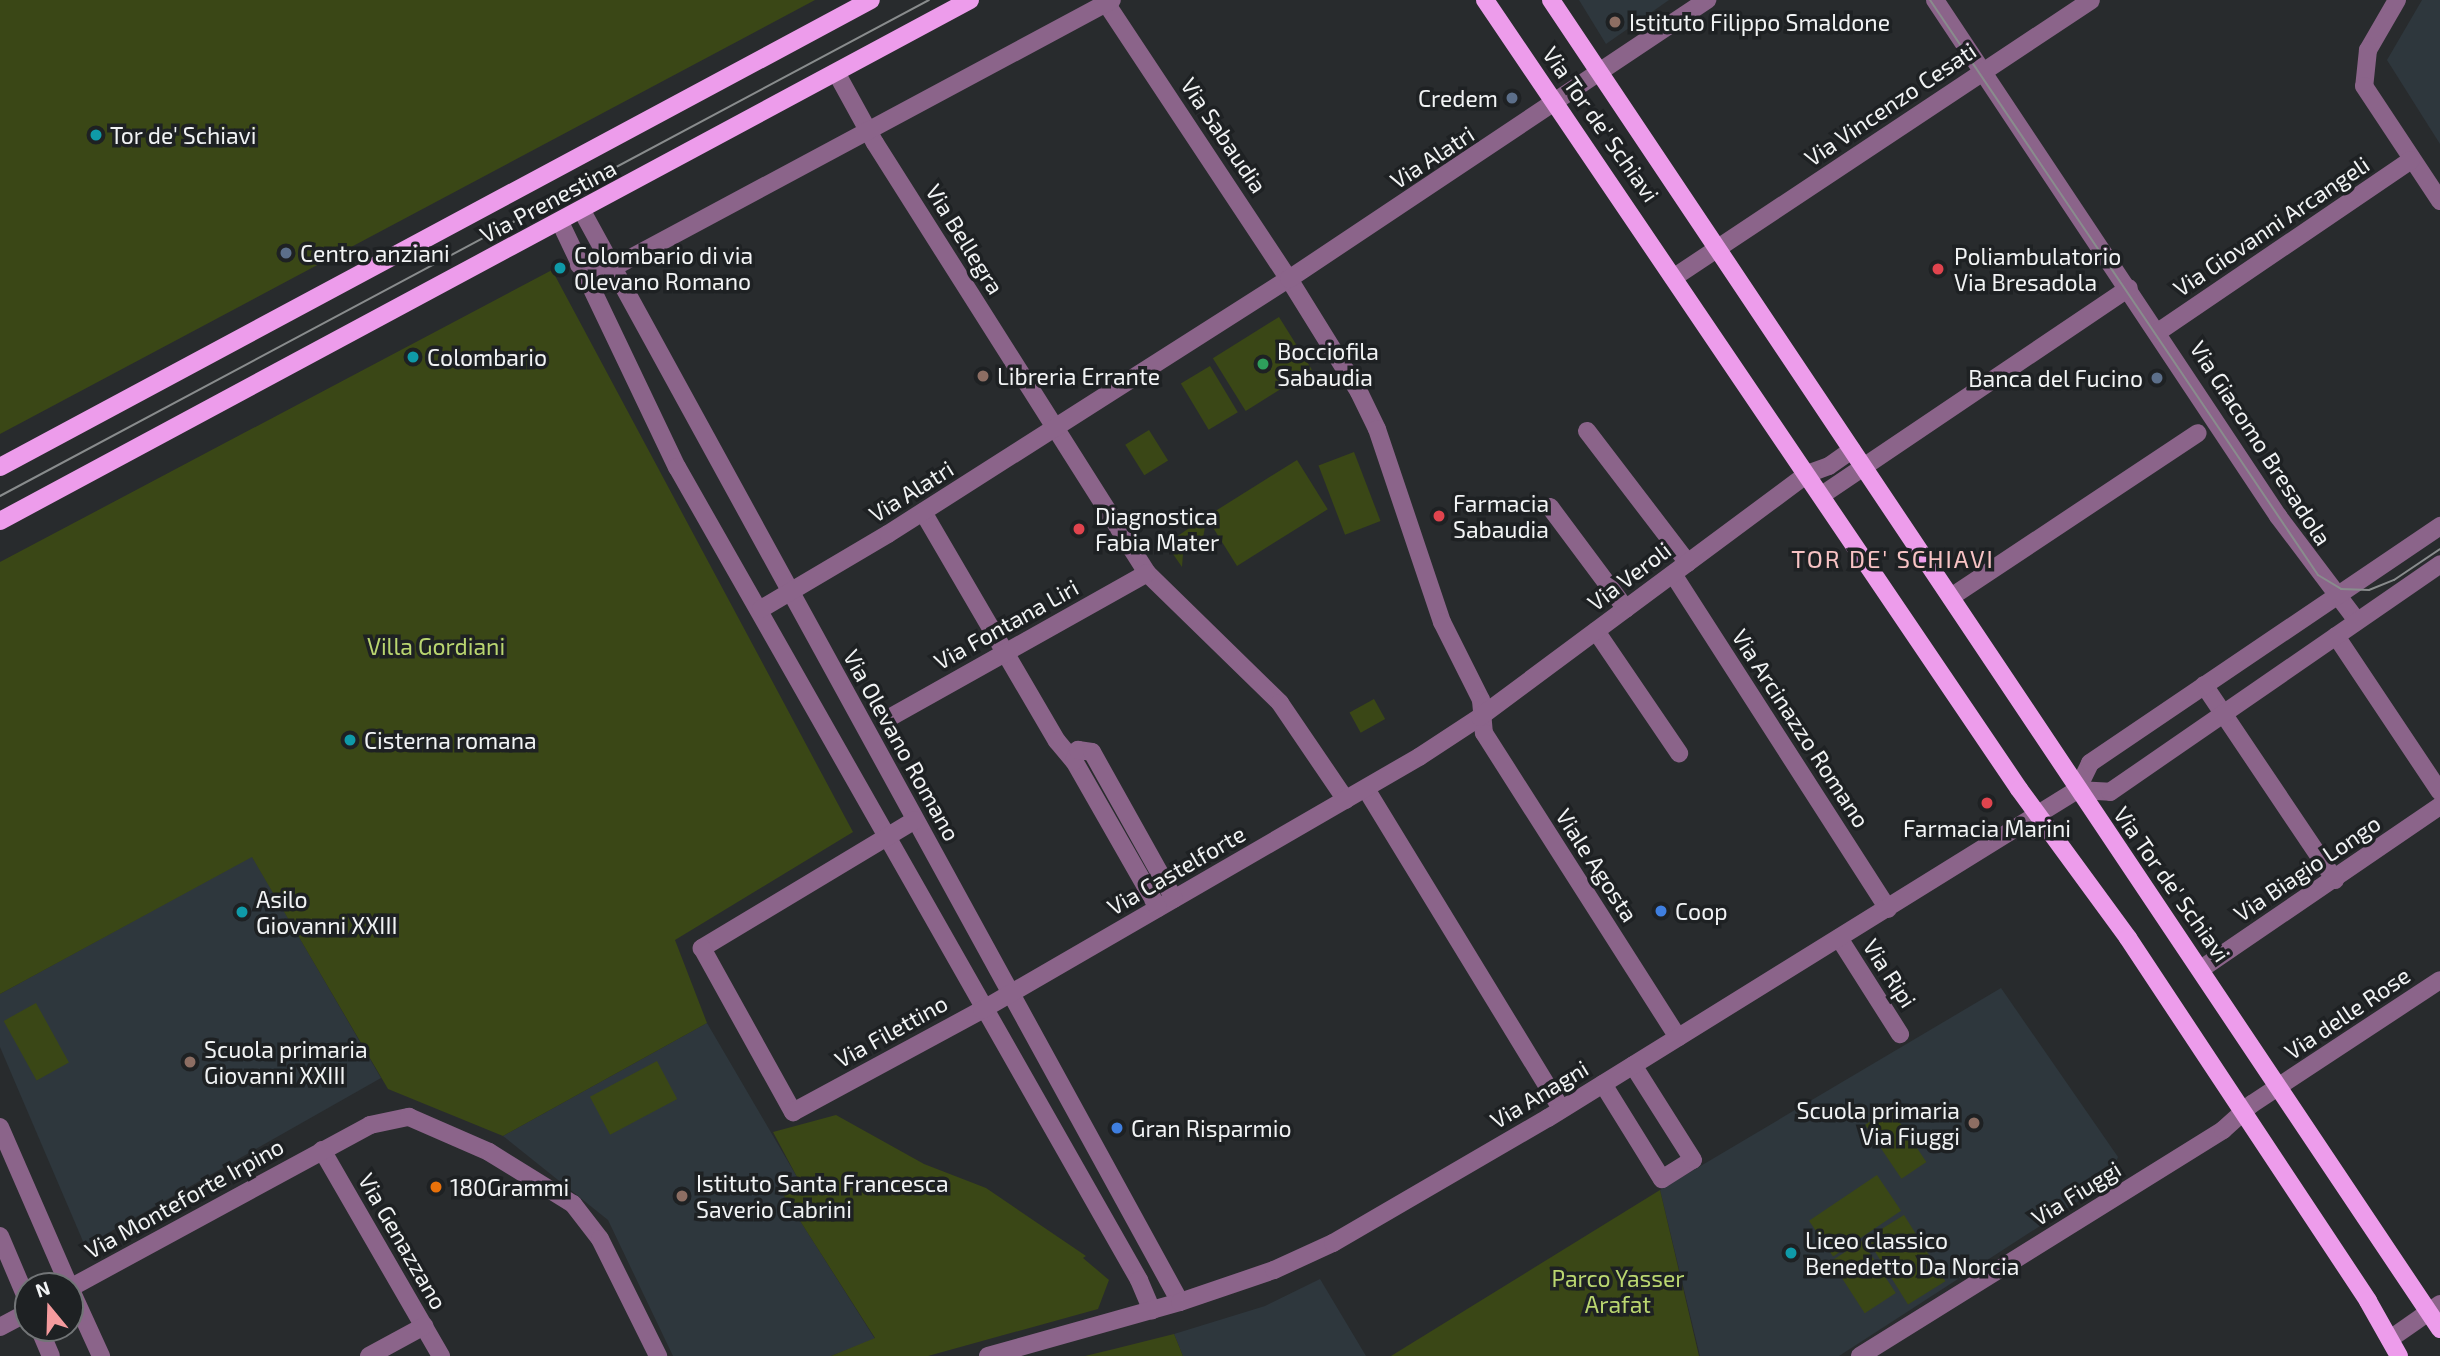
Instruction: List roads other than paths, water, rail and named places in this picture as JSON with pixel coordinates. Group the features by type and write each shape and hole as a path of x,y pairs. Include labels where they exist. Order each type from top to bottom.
{"main road":[{"name":"Via Prenestina","path":"0,467 871,0"},
{"name":"Via Prenestina","path":"0,521 582,211 970,0"},
{"name":"Via Tor de' Schiavi","path":"1485,0 2038,814 2128,938 2399,1356"},
{"name":"Via Tor de' Schiavi","path":"1551,0 2077,790 2435,1308 2440,1329"}],"street":[{"name":"Via Alatri","path":"791,593 1289,279 1557,104 1707,0"},
{"path":"1822,495 2129,288 1935,0"},
{"name":"Via Vincenzo Cesati","path":"1716,249 2091,0"},
{"path":"2397,0 2368,50 2363,75 2372,103 2440,201"},
{"path":"579,265 602,271 612,268 1107,1"},
{"name":"Via Sabaudia","path":"1107,1 1289,279 1377,429 1442,622"},
{"name":"Via Bellegra","path":"837,74 867,131 1147,573"},
{"name":"Via Giovanni Arcangeli","path":"2161,336 2411,160"},
{"name":"Via Olevano Romano","path":"582,211 637,317 1180,1302"},
{"path":"560,222 611,337 677,467 761,608 982,1010 1139,1280 1152,1310"},
{"path":"1675,276 1716,249"},
{"name":"Via Giacomo Bresadola","path":"2129,288 2318,572 2339,593 2357,621"},
{"path":"611,337 618,322 637,317"},
{"name":"Via Arcinazzo Romano","path":"1587,431 1681,568 1888,909"},
{"path":"1951,597 2198,433"},
{"path":"1807,474 1829,466 1852,450"},
{"name":"Via Veroli","path":"1366,789 1480,717 1807,474"},
{"path":"1550,507 1626,609"},
{"path":"923,512 1005,653 1166,903"},
{"path":"2435,530 2090,763 2077,790 2110,792 2440,564"},
{"path":"1147,573 1280,703 1346,800"},
{"name":"Via Fontana Liri","path":"889,718 1147,573"},
{"path":"761,608 791,593"},
{"name":"Viale Agosta","path":"1442,622 1481,700 1480,717 1484,733 1678,1038"},
{"path":"1596,631 1679,753"},
{"path":"2336,636 2440,792"},
{"path":"2204,685 2335,880"},
{"path":"1366,789 1561,1109"},
{"name":"Via Castelforte","path":"1011,993 1366,789"},
{"name":"Via Anagni","path":"988,1356 1180,1302 1274,1270 1333,1243 1603,1084 2077,790"},
{"name":"Via Biagio Longo","path":"2202,970 2440,806"},
{"path":"887,837 915,820"},
{"name":"Via Filettino","path":"887,837 702,948 793,1112 1011,993"},
{"name":"Via Ripi","path":"1839,938 1900,1034"},
{"name":"Via delle Rose","path":"2242,1111 2440,980"},
{"path":"1603,1084 1662,1179 1693,1160 1633,1065"},
{"name":"Via Fiuggi","path":"1860,1356 2223,1130 2242,1111"},
{"name":"Via Monteforte Irpino","path":"84,1279 370,1125 399,1116 435,1125 489,1152 549,1185 587,1219 659,1356"},
{"path":"0,1127 63,1272"},
{"name":"Via Genazzano","path":"322,1150 441,1356"},
{"path":"0,1236 15,1272"},
{"path":"2390,1339 2435,1308"},
{"path":"84,1318 101,1356"},
{"path":"369,1356 424,1326"}],"tram line":[{"path":"0,496 929,0"},
{"path":"1930,0 2318,575 2341,589 2369,590 2394,580 2440,549"}],"place":[{"name":"Istituto Filippo Smaldone","path":"1615,22"},
{"name":"Credem","path":"1512,98"},
{"name":"Tor de' Schiavi","path":"96,135"},
{"name":"Centro anziani","path":"286,253"},
{"name":"Colombario di via Olevano Romano","path":"560,268"},
{"name":"Poliambulatorio Via Bresadola","path":"1938,269"},
{"name":"Colombario","path":"413,357"},
{"name":"Bocciofila Sabaudia","path":"1263,364"},
{"name":"Libreria Errante","path":"983,376"},
{"name":"Banca del Fucino","path":"2157,378"},
{"name":"Farmacia Sabaudia","path":"1439,516"},
{"name":"Diagnostica Fabia Mater","path":"1079,529"},
{"name":"Cisterna romana","path":"350,740"},
{"name":"Farmacia Marini","path":"1987,803"},
{"name":"Coop","path":"1661,911"},
{"name":"Asilo Giovanni XXIII","path":"242,912"},
{"name":"Scuola primaria Giovanni XXIII","path":"190,1062"},
{"name":"Scuola primaria Via Fiuggi","path":"1974,1123"},
{"name":"Gran Risparmio","path":"1117,1128"},
{"name":"180Grammi","path":"436,1187"},
{"name":"Istituto Santa Francesca Saverio Cabrini","path":"682,1196"},
{"name":"Liceo classico Benedetto Da Norcia","path":"1791,1253"}],"district":[{"name":"TOR DE' SCHIAVI","path":"1893,559"}],"park label":[{"name":"Villa Gordiani","path":"436,646"},
{"name":"Parco Yasser Arafat","path":"1618,1291"}]}
